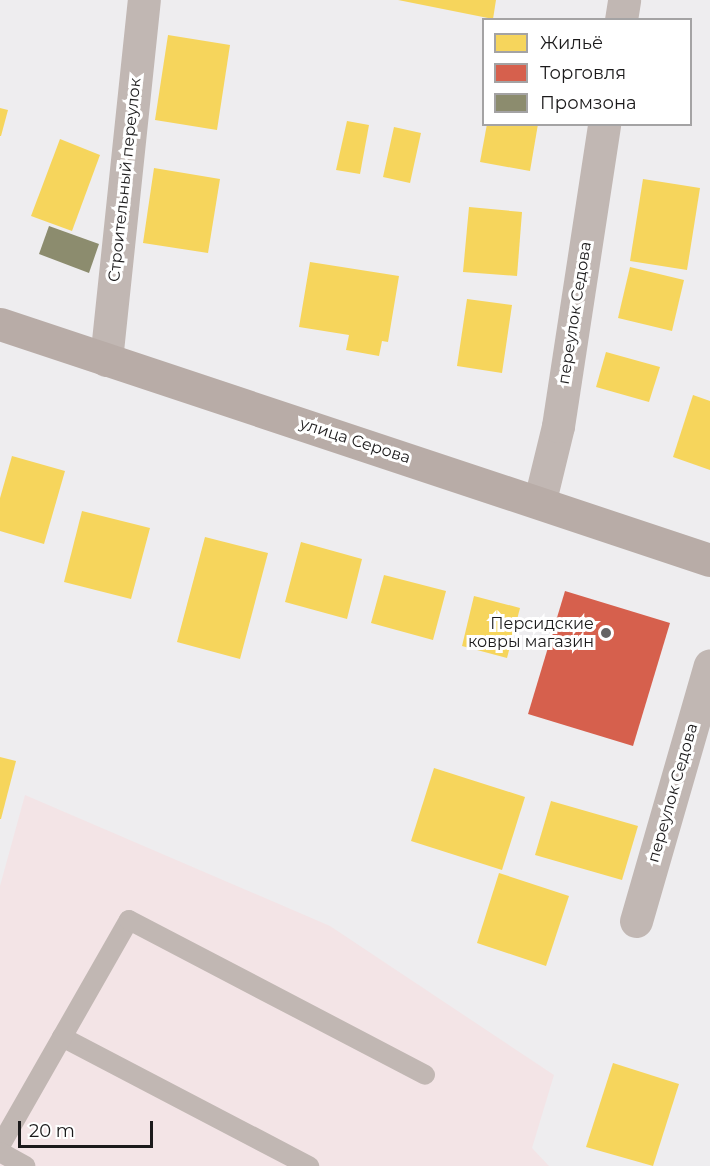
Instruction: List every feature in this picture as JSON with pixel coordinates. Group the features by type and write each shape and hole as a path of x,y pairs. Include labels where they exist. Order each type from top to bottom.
{"main road":[{"name":"улица Серова","path":"0,324 540,500 710,560"}],"street":[{"name":"Строительный переулок","path":"106,360 144,0"},
{"path":"621,18 624,0"},
{"name":"переулок Седова","path":"540,500 558,426 604,126"},
{"name":"переулок Седова","path":"636,921 710,665"}],"lane":[{"path":"0,1146 129,920 425,1075"},
{"path":"62,1037 309,1166"},
{"path":"0,1152 25,1166"}],"shaded area":[{"path":"25,795 330,926 554,1075 532,1148 549,1166 0,1166 0,886"}],"building: Жильё":[{"path":"398,0 496,0 493,18"},
{"path":"168,35 230,45 217,130 155,120"},
{"path":"0,108 8,110 1,136 0,136"},
{"path":"347,121 369,125 360,174 336,170"},
{"path":"487,126 538,126 530,171 480,162"},
{"path":"394,127 421,133 410,183 383,177"},
{"path":"60,139 100,155 72,231 31,216"},
{"path":"154,168 220,179 208,253 143,243"},
{"path":"643,179 700,188 687,270 630,261"},
{"path":"469,207 522,212 517,276 463,272"},
{"path":"310,262 399,276 388,342 382,341 379,356 346,350 349,335 299,327"},
{"path":"630,267 684,280 672,331 618,318"},
{"path":"467,299 512,305 502,373 457,366"},
{"path":"606,352 660,367 649,402 596,387"},
{"path":"693,395 710,401 710,470 673,457"},
{"path":"12,456 65,471 44,544 0,531 0,498"},
{"path":"82,511 150,528 131,599 64,582"},
{"path":"205,537 268,553 240,659 177,642"},
{"path":"301,542 362,559 347,619 285,602"},
{"path":"384,575 446,591 433,640 371,623"},
{"path":"474,596 520,608 507,658 462,646"},
{"path":"0,757 16,761 1,819 0,819"},
{"path":"434,768 525,797 502,870 411,841"},
{"path":"551,801 638,826 622,880 535,855"},
{"path":"499,873 569,896 546,966 477,943"},
{"path":"613,1063 679,1084 653,1166 586,1147"}],"building: Торговля":[{"path":"565,591 670,623 633,746 528,714"}],"building: Промзона":[{"path":"49,226 99,244 89,273 39,254"}],"place":[{"name":"Персидские ковры магазин","path":"606,633"}]}
